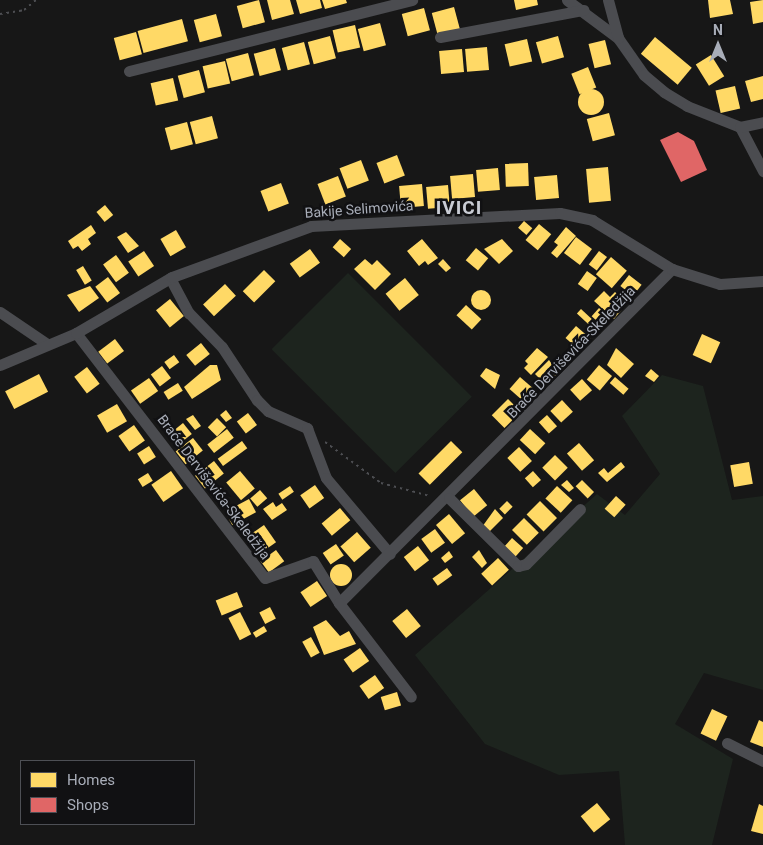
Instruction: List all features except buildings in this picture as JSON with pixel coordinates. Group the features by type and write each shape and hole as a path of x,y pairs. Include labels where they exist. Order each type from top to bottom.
{"street":[{"path":"129,71 412,0"},
{"path":"567,0 583,10 618,38 644,75 664,92 686,106 740,127 763,122"},
{"path":"608,0 618,38"},
{"path":"440,37 583,10"},
{"path":"740,127 763,171"},
{"name":"Bakije Selimovića","path":"0,364 76,333 170,278 311,226 546,213 592,220 672,269 720,284 763,281"},
{"name":"Braće Derviševića-Skeledžija","path":"76,333 265,578 312,561 339,603 449,498 672,269"},
{"path":"170,278 190,312 222,347 257,400 268,411 302,424 312,435 326,478 390,554"},
{"path":"0,312 47,344"},
{"path":"449,498 518,566 526,564 580,509"},
{"path":"339,603 411,698"},
{"path":"727,743 763,761"}],"path":[{"path":"0,14 24,10 36,0"},
{"path":"312,435 381,483 408,493 449,498"}],"shaded area":[{"path":"348,273 472,397 395,473 272,349"},
{"path":"662,375 703,386 732,500 763,496 763,690 704,673 675,724 733,759 712,845 625,845 619,771 559,775 485,744 415,655 597,494 625,515 660,474 622,416"}],"district":[{"name":"IVICI","path":"459,208"}]}
